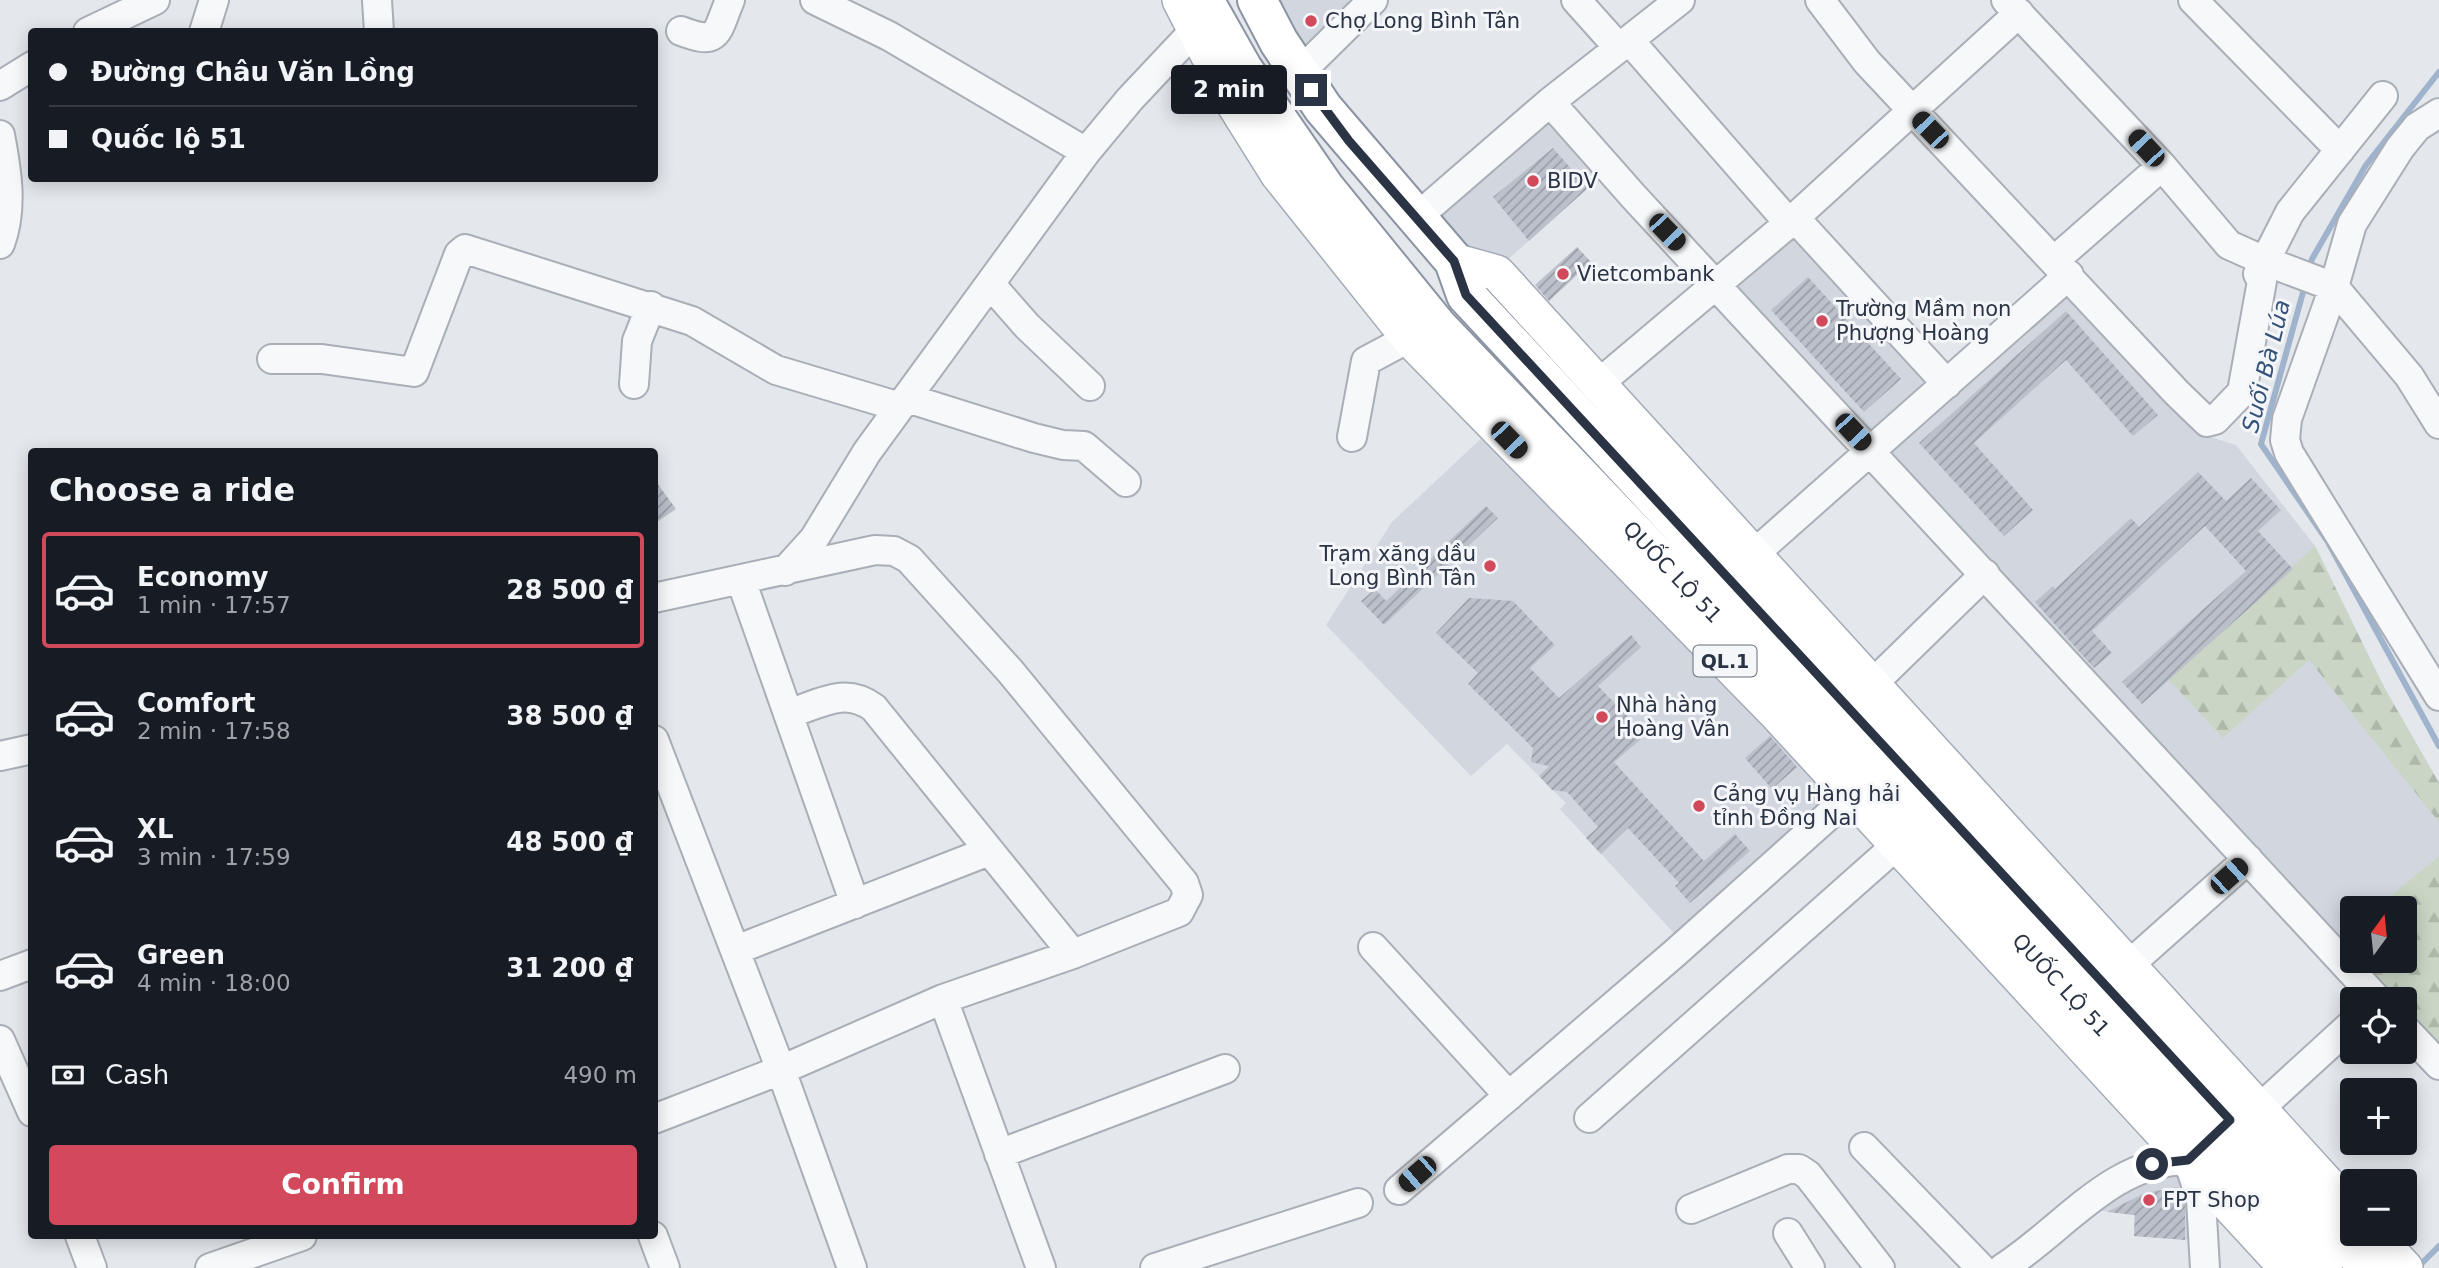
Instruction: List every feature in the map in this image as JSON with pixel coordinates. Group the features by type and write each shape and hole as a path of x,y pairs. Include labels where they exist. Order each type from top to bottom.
{"highway":[{"name":"QUỐC LỘ 51","path":"1257,0 1299,73 1349,141 1454,261 1466,295 1860,696 2227,1126 2323,1268"},
{"name":"QUỐC LỘ 51","path":"1198,12 1325,188 1438,327 1861,787 2227,1126 2384,1255"}],"main road":[{"name":"QUỐC LỘ 51","path":"1198,12 1231,99 1278,174 1409,338 1776,713 1861,787 1898,844 2227,1126 2340,1203"},
{"name":"QUỐC LỘ 51","path":"1454,261 1497,273 1754,554 1860,696 2130,964 2227,1126 2287,1268"}],"street":[{"path":"96,28 155,0"},
{"path":"205,28 214,0"},
{"path":"377,0 379,28"},
{"path":"681,31 702,39 710,38 717,32 730,0"},
{"path":"815,0 848,7 1086,152"},
{"path":"1299,73 1373,0"},
{"path":"1576,0 1624,44 1947,384"},
{"path":"1416,218 1550,102 1680,0"},
{"path":"1820,0 1867,62 2176,393 2207,422 2215,420 2242,393 2262,281 2258,274 2290,212 2383,96"},
{"path":"2193,0 2340,150"},
{"path":"1597,385 1792,220 1913,112 2012,7 2162,166 2230,245 2334,287 2409,376 2439,424"},
{"path":"785,571 814,539 867,452 1086,152 1198,12"},
{"path":"0,86 28,68"},
{"path":"1550,102 1615,177 2366,987"},
{"path":"2439,114 2417,127 2371,191 2352,224 2334,287 2287,419 2285,440 2289,453 2439,696"},
{"path":"0,135 7,186 7,226 0,244"},
{"path":"1754,554 1947,384 2162,166"},
{"path":"272,359 322,359 414,372 459,254 466,249 651,306 713,330 776,370 1034,438 1063,445 1084,446 1126,482"},
{"path":"991,285 1027,326 1090,386"},
{"path":"634,384 637,341 651,306"},
{"path":"1352,437 1366,361 1409,338"},
{"path":"658,597 875,550 894,551 909,559 1010,671 1184,883 1188,895 1179,912 1073,954 943,999 781,1070 658,1117"},
{"path":"1860,696 1985,575"},
{"path":"741,580 855,904"},
{"path":"788,715 848,695 862,699 874,708 1073,954"},
{"path":"0,756 28,750"},
{"path":"658,750 781,1070 852,1268"},
{"path":"1399,1190 1861,787"},
{"path":"1589,1118 1898,844"},
{"path":"736,950 989,851"},
{"path":"2130,964 2248,859"},
{"path":"1373,947 1509,1096"},
{"path":"0,976 28,966"},
{"path":"943,999 1041,1268"},
{"path":"2003,1268 2114,1181 2137,1168 2167,1160 2227,1126 2340,1034"},
{"path":"0,1040 28,1103"},
{"path":"2417,1042 2439,1065"},
{"path":"999,1154 1225,1069"},
{"path":"2205,1268 2202,1200 2227,1126"},
{"path":"1864,1147 1980,1268"},
{"path":"1691,1209 1788,1169 1799,1168 1808,1175 1880,1268"},
{"path":"1156,1268 1358,1203"},
{"path":"1788,1233 1810,1268"},
{"path":"81,1239 92,1268"},
{"path":"210,1268 293,1239"},
{"path":"654,1239 665,1268"}],"shaded area":[{"name":"Chợ Long Bình Tân","path":"1269,0 1363,0 1303,59"},
{"name":"BIDV","path":"1550,112 1603,174 1504,263 1460,251 1430,216"},
{"name":"Trường Mầm non Phượng Hoàng","path":"1796,226 1940,384 1874,443 1727,284"},
{"path":"2067,283 2207,436 2236,445 2315,546 2384,687 2439,783 2439,1054 2417,1019 2417,987 2404,987 2404,973 2417,973 2417,896 2340,896 2340,946 1879,450"},
{"path":"1486,434 1841,800 1682,942 1560,809 1566,803 1507,744 1471,776 1326,625 1392,522"},
{"name":"FPT Shop","path":"2181,1171 2187,1186 2193,1240 2134,1236 2134,1215 2096,1210 2121,1190"}],"green space":[{"path":"2315,546 2384,687 2439,783 2439,822 2309,660 2223,738 2169,680"},
{"path":"2439,856 2439,1054 2417,1030 2417,987 2378,987 2365,973 2417,973 2417,896 2391,896"}],"building":[{"path":"1553,148 1588,188 1529,241 1493,197"},
{"name":"Vietcombank","path":"1577,247 1591,262 1549,301 1535,285"},
{"path":"1808,277 1901,379 1864,412 1771,310"},
{"path":"2066,311 2158,415 2133,436 2066,360 1974,443 2033,510 2004,536 1919,443"},
{"path":"2198,472 2226,501 2251,478 2281,510 2258,531 2293,569 2142,704 2122,682 2246,571 2205,526 2092,631 2112,653 2094,668 2035,602 2053,586 2055,589 2131,518 2139,527"},
{"path":"658,484 676,509 658,521"},
{"path":"1486,506 1498,518 1384,625 1361,601 1375,589 1386,601"},
{"path":"1469,598 1513,601 1555,645 1530,668 1559,698 1631,635 1641,647 1598,686 1646,735 1614,762 1704,861 1735,834 1750,851 1690,903 1675,886 1679,883 1628,828 1601,854 1586,838 1598,827 1567,792 1552,790 1539,776 1549,766 1531,762 1533,748 1468,684 1478,673 1436,633"},
{"path":"1770,736 1797,767 1772,789 1745,758"},
{"name":"FPT Shop","path":"2178,1187 2185,1203 2185,1240 2134,1236 2135,1215 2107,1212 2145,1193"}],"waterway":[{"name":"Suối Bà Lúa","path":"2309,271 2312,259 2366,165 2439,72"},
{"name":"Suối Bà Lúa","path":"2305,285 2261,444 2328,542 2439,746"},
{"name":"Suối Bà Lúa","path":"2418,1267 2439,1246"}],"place":[{"name":"Chợ Long Bình Tân","path":"1311,21"},
{"name":"BIDV","path":"1533,181"},
{"name":"Vietcombank","path":"1563,274"},
{"name":"Trường Mầm non Phượng Hoàng","path":"1822,321"},
{"name":"Trạm xăng dầu Long Bình Tân","path":"1490,566"},
{"name":"Nhà hàng Hoàng Vân","path":"1602,717"},
{"name":"Cảng vụ Hàng hải tỉnh Đồng Nai","path":"1699,806"},
{"name":"FPT Shop","path":"2149,1200"}],"route":[{"path":"1311,90 1349,141 1454,261 1466,295 2230,1120 2188,1160 2167,1160 2152,1164"}]}
